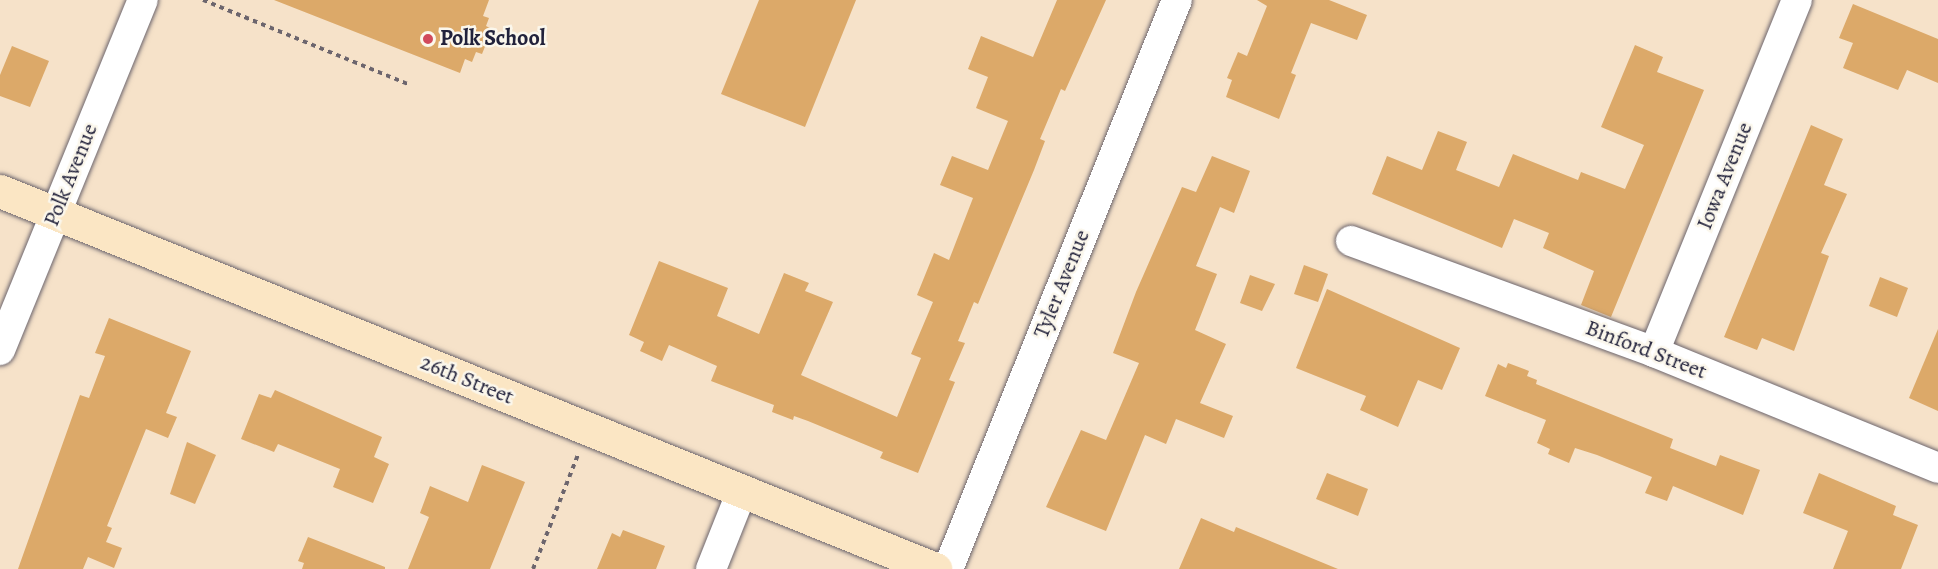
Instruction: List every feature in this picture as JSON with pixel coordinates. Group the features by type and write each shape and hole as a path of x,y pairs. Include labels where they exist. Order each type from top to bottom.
{"street":[{"name":"Polk Avenue","path":"0,350 143,0"},
{"name":"Tyler Avenue","path":"948,569 1177,0"},
{"name":"Iowa Avenue","path":"1654,352 1797,0"},
{"name":"26th Street","path":"0,191 935,569"},
{"name":"Binford Street","path":"1351,241 1654,352 1938,468"},
{"path":"711,569 742,491"}],"path":[{"path":"203,0 408,84"},
{"path":"534,569 588,429"}],"building":[{"name":"Polk School","path":"274,0 489,0 483,16 489,18 486,26 492,29 482,54 476,52 472,62 465,59 460,73"},
{"path":"759,0 856,0 805,127 721,94"},
{"path":"1057,0 1106,0 1065,91 1061,89 1040,139 1045,141 1034,170 978,304 974,302 958,341 965,343 949,380 955,382 918,473 880,458 883,452 808,421 794,416 793,420 772,412 774,405 711,381 717,366 669,345 662,361 640,351 644,342 629,335 659,261 728,288 717,316 759,334 784,273 809,283 805,291 833,302 801,375 897,417 921,358 911,354 933,302 917,295 934,253 949,260 973,198 940,185 952,156 988,170 1008,121 976,108 988,77 968,69 981,36 1033,57"},
{"path":"1257,0 1329,0 1367,15 1357,40 1311,23 1291,73 1296,75 1279,119 1226,97 1232,80 1227,78 1238,52 1247,56 1267,6"},
{"path":"1853,4 1938,39 1938,83 1907,70 1898,90 1843,68 1853,43 1839,38"},
{"path":"1635,45 1663,57 1657,72 1704,90 1611,317 1581,305 1594,271 1543,248 1549,233 1514,219 1502,248 1372,194 1387,156 1422,170 1438,131 1467,142 1456,170 1499,187 1513,154 1578,180 1581,172 1625,189 1644,145 1601,127"},
{"path":"12,46 49,61 30,107 0,96 0,75"},
{"path":"1811,125 1843,139 1824,185 1847,194 1821,253 1829,256 1794,351 1762,338 1757,350 1724,337"},
{"path":"1212,156 1250,171 1234,213 1220,207 1196,266 1217,274 1195,330 1226,344 1200,403 1233,416 1224,438 1176,419 1166,444 1145,435 1106,531 1046,507 1081,430 1106,440 1139,363 1113,353 1136,292 1182,187 1196,192"},
{"path":"1304,265 1328,274 1318,302 1294,294"},
{"path":"1250,275 1275,284 1262,311 1240,303"},
{"path":"1880,277 1908,288 1897,317 1869,306"},
{"path":"1327,289 1460,348 1442,390 1418,380 1398,427 1360,410 1366,396 1296,368"},
{"path":"109,318 191,351 166,413 177,417 168,438 146,429 107,526 112,528 106,542 122,548 114,568 88,557 83,569 18,569 80,395 89,398 105,356 95,353"},
{"path":"1938,329 1938,411 1909,398"},
{"path":"1508,363 1529,371 1527,376 1537,380 1536,384 1673,439 1670,448 1716,466 1720,455 1760,470 1743,515 1673,486 1667,501 1645,493 1652,477 1575,448 1569,463 1548,454 1550,449 1537,443 1546,420 1485,396 1498,364 1506,368"},
{"path":"275,390 382,437 374,457 389,464 373,503 333,487 340,469 278,444 274,452 241,439 259,394 271,398"},
{"path":"187,442 216,455 195,504 170,494"},
{"path":"482,465 525,482 490,569 408,569 429,517 420,513 430,486 468,502"},
{"path":"1327,473 1368,489 1358,516 1316,499"},
{"path":"1819,473 1896,506 1893,515 1918,525 1901,569 1833,569 1848,531 1803,513"},
{"path":"1201,518 1234,532 1236,527 1338,569 1179,569"},
{"path":"623,530 665,546 656,569 597,569 612,533 620,537"},
{"path":"308,537 385,567 385,569 302,569 304,563 298,561"}],"place":[{"name":"Polk School","path":"428,39"}]}
